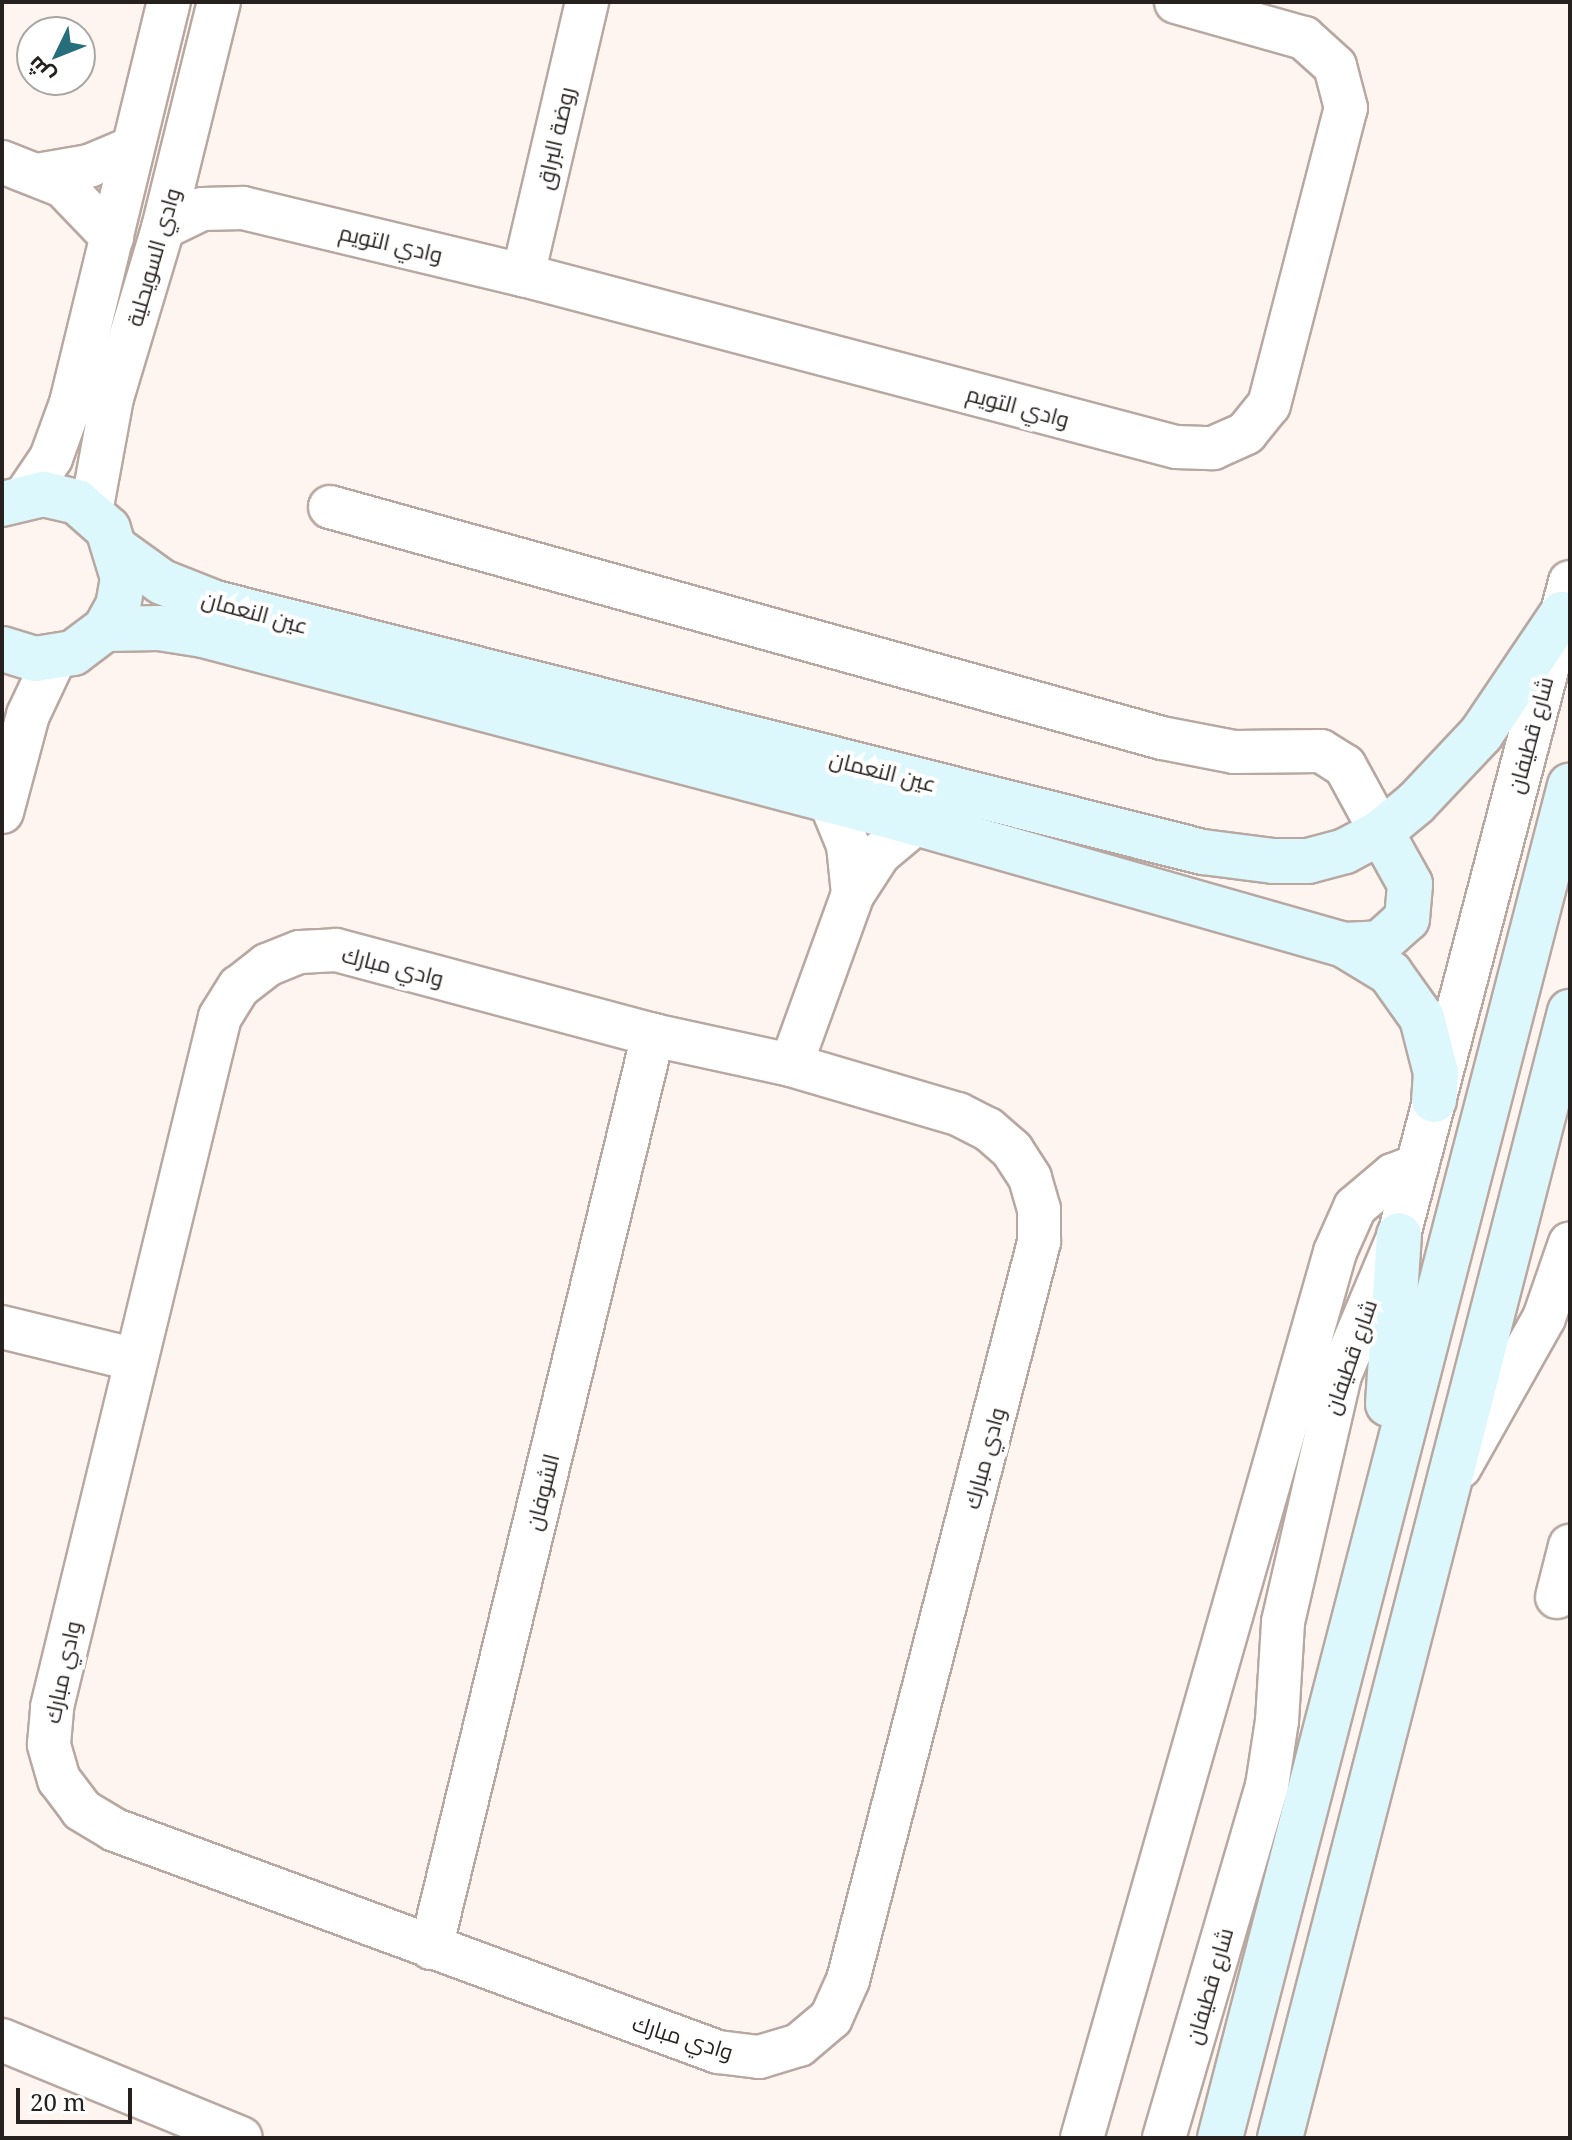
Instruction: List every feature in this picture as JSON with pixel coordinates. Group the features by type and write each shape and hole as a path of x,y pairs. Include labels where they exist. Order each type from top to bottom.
{"street":[{"name":"وادي السويحلية","path":"14,499 61,433 169,2"},
{"name":"وادي السويحلية","path":"91,512 112,398 163,228 219,2"},
{"name":"روضة البراق","path":"523,275 587,2"},
{"name":"وادي التويم","path":"163,228 202,209 243,208 523,275 1176,447 1194,450 1231,443 1259,420 1275,387 1343,128 1344,86 1322,49 1304,38 1176,2"},
{"path":"43,174 89,166 132,148"},
{"name":"وادي التويم","path":"184,148 210,181 243,208"},
{"path":"2,162 43,174 82,201 112,237"},
{"path":"2,649 35,659 73,653 105,629 118,606 123,578 119,551 91,512 60,496 14,499"},
{"path":"330,507 1162,738 1234,752 1321,751 1345,766 1410,884 1407,919 1380,943 1344,945"},
{"name":"عين النعمان","path":"119,551 162,582 215,603 1203,852 1308,861 1345,851 1381,832 1461,759 1566,598"},
{"name":"شارع قطيفان","path":"1164,2138 1267,1786 1277,1721 1283,1622 1340,1375 1399,1235 1566,598"},
{"name":"عين النعمان","path":"105,629 159,628 203,635 829,799 1344,945 1390,973 1422,1018 1436,1073 1434,1100"},
{"path":"2,812 28,715 55,658"},
{"name":"شارع قطيفان","path":"1220,2138 1380,1509 1570,786"},
{"path":"829,799 848,845 853,894"},
{"path":"791,1065 853,894 879,854 916,823"},
{"name":"وادي مبارك","path":"336,950 653,1035 791,1065 958,1114 988,1129 1012,1150 1030,1178 1039,1209 1039,1242 848,1980 831,2018 799,2045 759,2057 718,2052 115,1830 82,1810 59,1780 49,1744 52,1707 220,1017 239,987 267,965 300,952 336,950"},
{"path":"1280,2138 1570,1012"},
{"name":"الشوفان","path":"431,1948 653,1035"},
{"path":"1082,2138 1335,1252 1355,1207 1393,1175 1417,1166"},
{"path":"1380,1509 1399,1235"},
{"path":"1450,1485 1526,1355 1556,1291 1570,1243"},
{"path":"2,1327 136,1360"},
{"path":"1557,1597 1570,1546"},
{"path":"2,2040 241,2138"}]}
